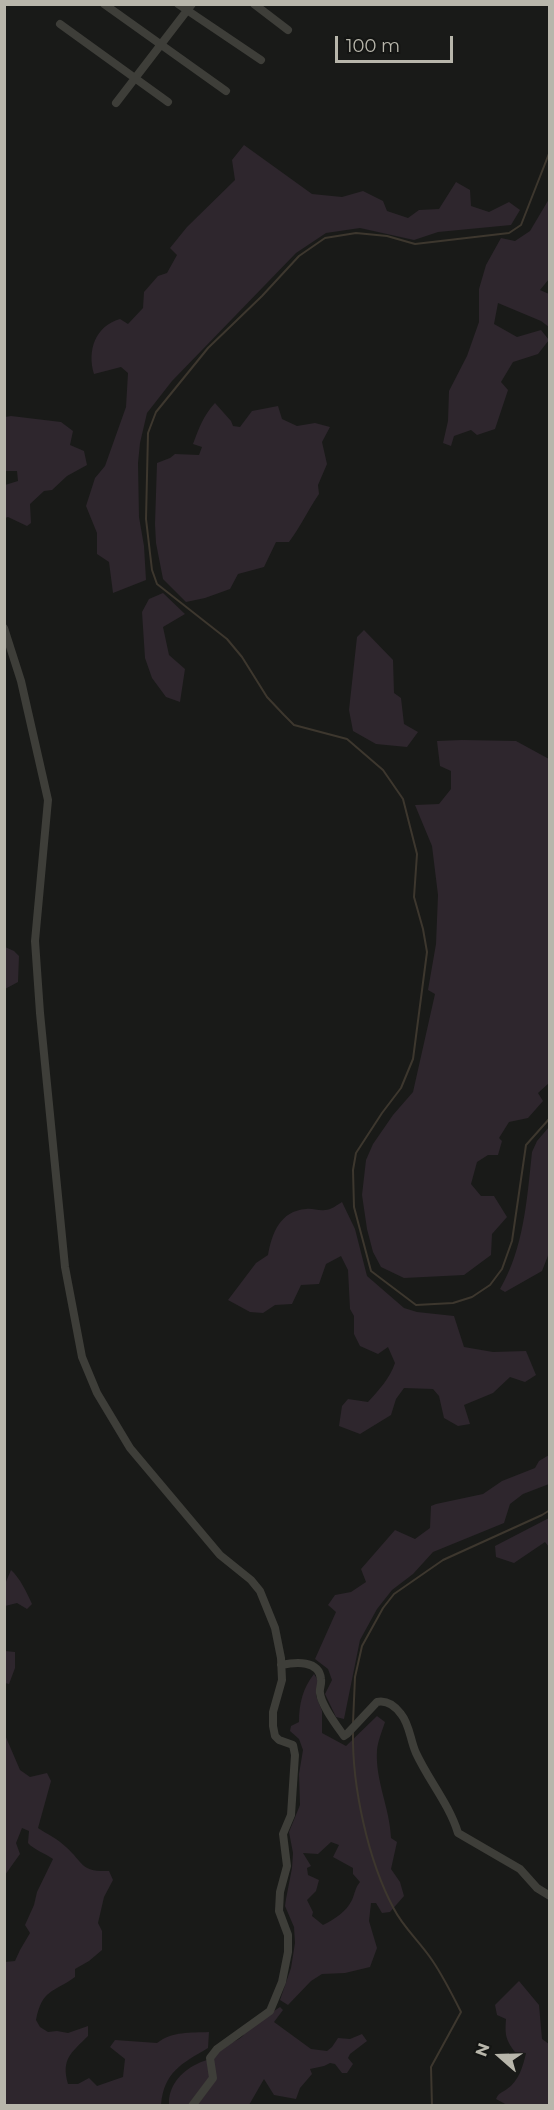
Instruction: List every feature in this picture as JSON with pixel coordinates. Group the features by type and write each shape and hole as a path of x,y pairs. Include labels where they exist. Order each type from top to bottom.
{"street":[{"path":"104,4 226,91"},
{"path":"178,4 190,8 261,60"},
{"path":"254,4 288,30"},
{"path":"116,103 190,8"},
{"path":"60,24 168,102"},
{"path":"4,627 21,681 48,801 35,941 39,1012 64,1267 82,1357 97,1393 130,1448 220,1556 250,1580 260,1592 275,1628 281,1665 282,1680 273,1712 275,1736 293,1746 296,1755 291,1815 283,1834 287,1866 280,1892 279,1911 288,1935 288,1952 282,1982 270,2012 217,2049 210,2058 213,2078 192,2106"},
{"path":"281,1665 304,1664 314,1666 319,1671 322,1682 319,1693 344,1736 377,1702 387,1702 397,1709 408,1725 414,1750 453,1818 458,1833 520,1869 537,1888 549,1896"}],"shaded area":[{"path":"244,145 312,194 342,197 363,191 383,201 387,211 408,218 419,210 439,209 456,182 470,190 471,206 489,212 509,202 520,210 511,225 438,232 414,240 360,228 326,233 296,253 172,381 147,413 138,463 139,517 146,580 113,593 109,562 97,554 97,533 86,506 95,478 105,466 126,407 128,373 121,367 94,374 92,357 95,341 104,327 111,322 120,319 128,324 143,308 144,292 158,276 167,273 177,255 170,248 187,227 235,180 232,160"},
{"path":"549,199 549,279 540,290 549,294 549,327 541,321 498,303 494,324 517,337 541,330 549,340 538,354 513,362 501,382 508,390 495,429 477,435 471,430 454,436 451,446 443,443 448,421 449,391 467,356 479,322 479,289 486,265 501,238 515,241 530,231"},
{"path":"215,403 233,426 240,427 252,411 278,406 282,419 297,426 315,423 330,427 322,442 327,464 318,485 319,494 297,530 289,542 276,542 264,567 238,574 230,589 186,602 163,579 155,524 157,463 175,454 199,455 202,447 193,444 204,417"},
{"path":"5,417 61,422 73,431 70,445 84,451 87,465 67,476 52,490 44,491 30,504 31,523 27,526 8,517 5,518 5,485 18,481 17,471 5,471"},
{"path":"163,593 185,614 163,627 169,655 185,669 180,702 166,697 152,678 145,658 142,612 149,599"},
{"path":"364,630 393,660 394,693 401,698 404,724 418,732 407,747 376,744 353,731 349,710 357,637"},
{"path":"437,741 516,741 549,759 549,1083 538,1093 543,1101 528,1118 509,1122 499,1138 502,1141 498,1155 488,1155 477,1162 471,1184 481,1196 494,1196 507,1217 492,1234 491,1255 464,1275 404,1278 381,1267 373,1252 362,1195 366,1160 373,1144 393,1115 413,1092 435,994 428,990 436,944 438,895 432,846 415,805 439,804 451,789 451,771 440,766"},
{"path":"5,947 19,956 18,982 5,989"},
{"path":"549,1127 549,1253 542,1271 505,1292 500,1289 514,1257 523,1223 532,1152 537,1141"},
{"path":"342,1202 355,1229 367,1276 404,1308 417,1312 454,1316 464,1347 493,1352 526,1351 536,1375 525,1382 510,1377 493,1393 464,1405 470,1424 458,1426 444,1418 439,1396 433,1389 404,1388 396,1399 391,1415 360,1434 339,1426 342,1406 348,1399 368,1402 387,1379 395,1363 388,1347 378,1354 360,1346 354,1334 354,1316 350,1309 348,1270 341,1256 326,1264 319,1284 301,1285 292,1304 275,1305 263,1313 250,1312 228,1300 256,1263 268,1255 275,1231 284,1219 297,1211 327,1210"},
{"path":"549,1455 549,1484 523,1494 510,1504 504,1523 433,1552 413,1574 392,1590 377,1609 360,1640 344,1719 336,1717 325,1694 332,1680 328,1669 315,1659 336,1612 328,1605 335,1595 351,1592 366,1582 361,1569 395,1530 415,1539 430,1528 431,1506 483,1494 502,1481 535,1468 539,1461"},
{"path":"549,1518 549,1547 545,1542 514,1563 496,1557 495,1546"},
{"path":"11,1570 20,1581 32,1604 27,1609 17,1603 5,1606 5,1584"},
{"path":"5,1651 15,1652 15,1668 9,1684 5,1683"},
{"path":"314,1674 319,1682 316,1696 322,1711 322,1733 346,1746 377,1716 385,1722 377,1750 378,1773 391,1838 397,1842 391,1869 400,1882 404,1896 390,1912 382,1913 376,1903 371,1903 369,1921 377,1948 370,1967 345,1973 322,1974 311,1981 288,2005 280,2000 291,1968 295,1943 294,1927 285,1906 293,1853 289,1832 300,1805 299,1774 303,1750 299,1739 290,1731 291,1726 299,1722 302,1696","holes":["331,1842 339,1845 333,1857 353,1868 353,1874 360,1882 347,1908 336,1918 323,1925 312,1916 313,1912 307,1900 316,1891 319,1880 308,1875 307,1868 311,1866 303,1853 318,1854"]},
{"path":"5,1735 20,1770 30,1777 47,1773 51,1781 38,1828 63,1844 87,1868 109,1871 113,1880 104,1897 98,1923 102,1931 102,1950 75,1969 75,1977 45,1997 36,2020 40,2027 48,2032 68,2033 88,2026 88,2036 72,2052 67,2062 68,2084 78,2084 89,2078 97,2086 123,2077 125,2059 110,2047 115,2040 157,2043 175,2035 209,2032 208,2048 182,2064 170,2077 161,2105 5,2105 5,1962 15,1961 30,1933 25,1925 37,1892 53,1859 28,1843 29,1831 22,1828 16,1843 20,1854 5,1875"},
{"path":"519,1981 539,2005 542,2039 549,2044 549,2105 507,2105 496,2099 517,2078 526,2053 515,2052 509,2043 506,2036 506,2019 497,2015 495,2005"},
{"path":"280,2007 283,2010 274,2022 311,2049 327,2051 338,2038 350,2039 362,2034 367,2041 350,2054 348,2058 353,2064 347,2073 342,2073 335,2064 330,2063 310,2069 312,2074 300,2088 296,2099 274,2095 264,2079 249,2105 169,2105 173,2086 185,2071 210,2059 225,2046 240,2038 247,2029"}],"waterway":[{"path":"550,151 521,225 509,233 415,244 387,236 356,233 325,238 299,256 262,296 208,348 156,412 148,433 146,519 152,570 157,584 227,639 242,657 267,697 294,725 347,739 383,770 403,799 417,854 414,897 427,952 413,1059 401,1088 356,1153 353,1170 354,1207 371,1271 416,1305 453,1303 472,1297 490,1285 502,1269 512,1241 526,1145 550,1118"},
{"path":"353,1723 355,1677 362,1646 383,1608 394,1594 443,1560 550,1510"},
{"path":"353,1732 355,1776 363,1823 376,1869 398,1916 436,1966 461,2012 431,2067 432,2106"}]}
